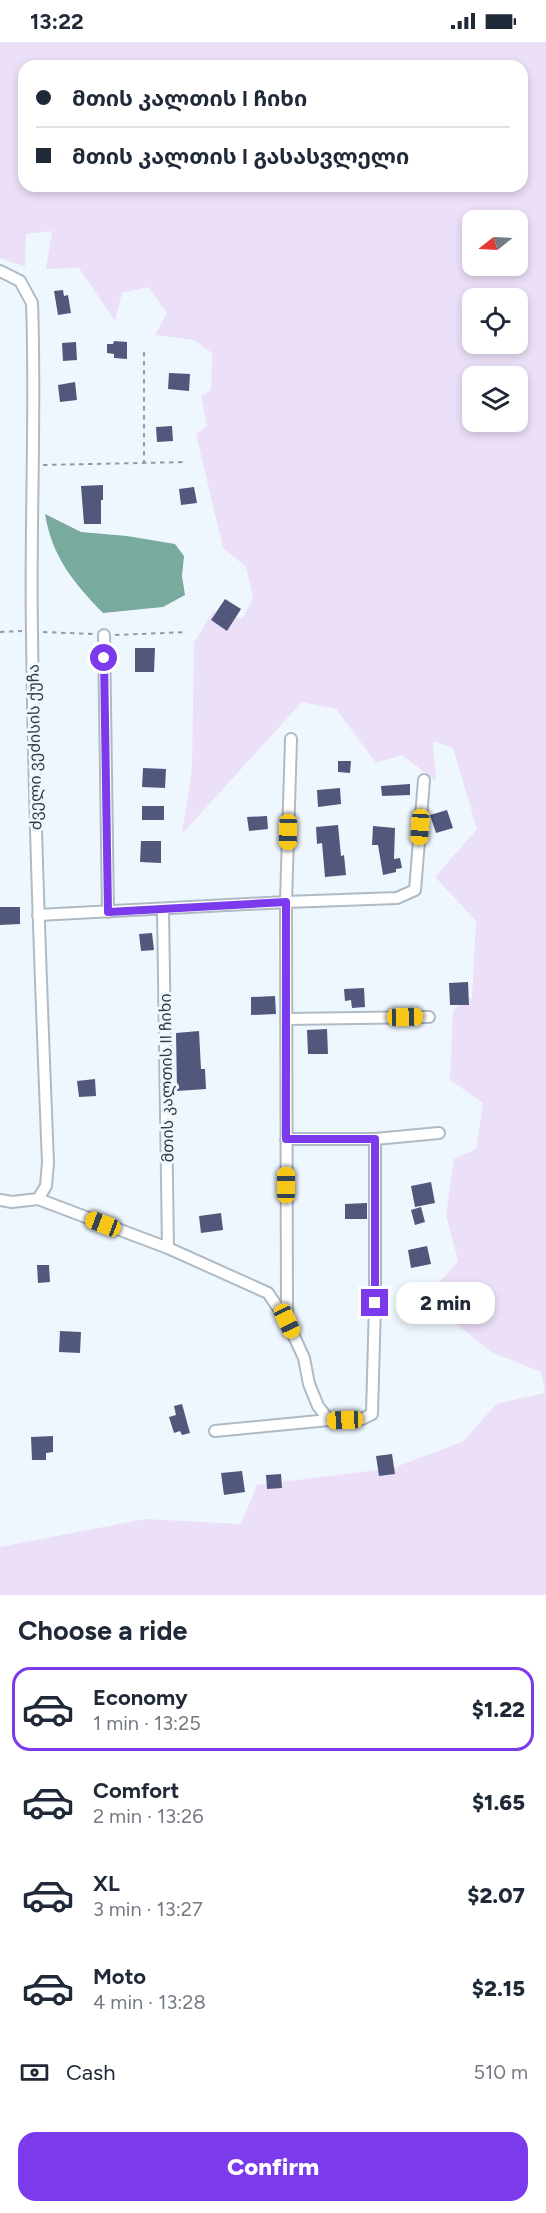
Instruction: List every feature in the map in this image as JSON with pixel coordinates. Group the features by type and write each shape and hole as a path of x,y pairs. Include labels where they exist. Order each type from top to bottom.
{"street":[{"name":"ძველი ვეძისის ქუჩა","path":"0,271 20,281 32,303 34,465 32,631 48,1163 45,1186 38,1199"},
{"path":"104,635 108,912"},
{"path":"287,1321 286,902 291,739"},
{"path":"39,915 397,898 415,890 424,780"},
{"name":"მთის კალთის II ჩიხი","path":"163,909 168,1248"},
{"path":"286,1019 429,1017"},
{"path":"286,1139 375,1139 439,1133"},
{"path":"215,1431 362,1419 372,1414 375,1139"},
{"path":"0,1200 12,1202 38,1199 168,1248 268,1293 287,1321 304,1358 309,1384 318,1406 329,1420"}],"path":[{"path":"144,352 144,463"},
{"path":"34,465 188,462"}],"shaded area":[{"path":"0,42 546,42 546,1595 0,1595 0,1547 145,1519 241,1524 257,1485 393,1468 464,1441 496,1404 545,1393 541,1372 491,1352 459,1326 436,1287 458,1261 446,1215 454,1159 476,1149 483,1103 450,1080 453,1010 472,997 476,921 435,877 477,829 453,748 433,741 436,781 402,755 376,763 336,709 302,702 182,834 192,768 194,643 213,611 242,619 253,598 246,567 223,548 196,434 207,426 201,396 211,390 212,353 194,340 155,335 167,313 148,287 122,293 115,321 79,268 46,269 52,231 26,234 25,267 0,258"},
{"path":"45,514 81,532 127,536 175,544 184,556 182,576 185,595 163,607 103,613 66,568 53,543"}],"building":[{"path":"63,290 64,296 68,295 71,313 58,315 54,291"},
{"path":"114,341 127,342 127,359 114,358 114,354 107,353 107,344 113,344"},
{"path":"76,342 77,360 63,361 62,343"},
{"path":"169,373 190,374 189,391 168,389"},
{"path":"75,382 77,400 60,402 58,385"},
{"path":"172,426 173,441 157,442 156,427"},
{"path":"103,485 101,524 84,524 81,486"},
{"path":"194,487 197,503 181,505 179,489"},
{"path":"225,599 241,609 227,631 211,620"},
{"path":"135,648 155,648 154,672 135,672"},
{"path":"338,761 351,761 350,773 338,772"},
{"path":"143,768 166,769 165,788 142,787"},
{"path":"410,784 410,795 382,796 381,786"},
{"path":"340,788 341,804 318,807 317,790"},
{"path":"142,806 164,806 164,820 142,820"},
{"path":"447,810 453,828 436,833 430,815"},
{"path":"267,816 268,829 249,831 247,817"},
{"path":"338,825 341,856 344,855 346,875 325,877 322,843 317,844 316,827"},
{"path":"373,826 395,828 394,859 400,858 402,868 396,869 396,872 383,875 378,845 372,845"},
{"path":"141,841 161,841 161,863 140,862"},
{"path":"0,907 20,907 20,924 0,925"},
{"path":"152,933 154,950 141,951 139,934"},
{"path":"468,982 469,1005 450,1005 449,983"},
{"path":"364,988 365,1007 352,1008 351,1000 345,1001 344,989"},
{"path":"275,996 276,1014 251,1015 251,997"},
{"path":"327,1029 328,1054 308,1054 307,1030"},
{"path":"199,1031 201,1069 205,1069 206,1089 177,1091 176,1033"},
{"path":"95,1079 96,1096 79,1097 77,1081"},
{"path":"431,1182 435,1203 415,1207 411,1186"},
{"path":"367,1203 367,1219 345,1219 345,1204"},
{"path":"421,1207 425,1222 415,1225 411,1210"},
{"path":"221,1213 223,1230 201,1233 199,1216"},
{"path":"427,1246 431,1264 411,1268 408,1250"},
{"path":"37,1265 49,1265 50,1282 38,1283"},
{"path":"60,1331 81,1332 80,1353 59,1352"},
{"path":"182,1404 190,1433 182,1435 180,1431 174,1433 169,1417 176,1415 174,1406"},
{"path":"53,1436 53,1452 46,1453 46,1460 32,1460 31,1437"},
{"path":"392,1454 395,1474 379,1476 376,1456"},
{"path":"242,1471 245,1492 224,1495 221,1473"},
{"path":"281,1474 282,1488 267,1489 266,1475"}],"route":[{"path":"104,658 108,912 286,902 286,1139 375,1139 375,1303"}]}
